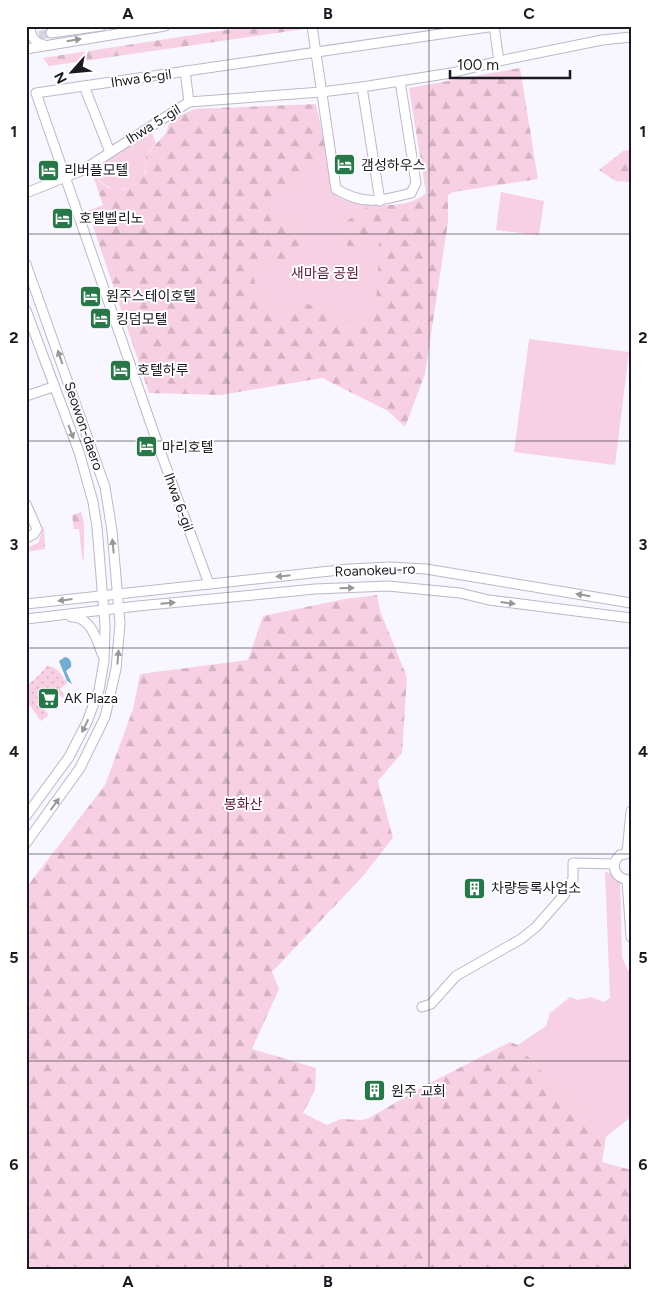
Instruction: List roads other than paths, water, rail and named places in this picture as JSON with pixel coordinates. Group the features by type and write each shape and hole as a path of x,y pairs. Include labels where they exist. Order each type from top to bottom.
{"street":[{"path":"30,26 31,34 37,42 44,45"},
{"path":"51,33 101,26"},
{"path":"26,49 165,26"},
{"path":"312,26 336,189 355,199 380,201 411,193 416,183 400,81"},
{"path":"494,26 499,61"},
{"name":"Ihwa 6-gil","path":"209,584 155,438 67,178 36,93 494,26"},
{"name":"Ihwa 5-gil","path":"26,192 67,178 82,170 189,102 362,87 451,73 602,40 631,37"},
{"path":"185,71 189,102"},
{"path":"84,86 110,152"},
{"path":"362,87 380,201"},
{"name":"Seowon-daero","path":"26,264 105,487 112,531 120,609"},
{"name":"Seowon-daero","path":"26,310 87,477 97,528 104,610"},
{"name":"Seowon-daero","path":"26,396 54,387"},
{"path":"26,504 37,529 34,534 26,538"},
{"name":"Roanokeu-ro","path":"26,604 311,573 390,567 426,569 631,603"},
{"path":"311,573 315,589"},
{"name":"Roanokeu-ro","path":"53,616 315,589 388,586 460,593 489,600 631,618"},
{"path":"26,843 80,768 105,717 116,669 120,609"},
{"path":"26,816 68,757 87,722 99,690 104,661 104,610"},
{"path":"26,619 75,616 83,620 94,633 104,661"},
{"path":"631,811 629,853 617,858 614,864 616,875 629,880 631,937"},
{"path":"422,1007 431,1004 456,976 521,939 536,927 569,887 573,880 573,863 614,864"}],"water":[{"path":"65,657 71,662 71,667 66,671 72,684 67,681 59,661"}],"tunnel":[{"path":"26,38 51,33"}],"place":[{"name":"갬성하우스","path":"345,165"},
{"name":"리버플모텔","path":"48,170"},
{"name":"호텔벨리노","path":"63,218"},
{"name":"원주스테이호텔","path":"90,296"},
{"name":"킹덤모텔","path":"100,319"},
{"name":"호텔하루","path":"121,370"},
{"name":"마리호텔","path":"146,447"},
{"name":"AK Plaza","path":"48,698"},
{"name":"차량등록사업소","path":"475,888"},
{"name":"원주 교회","path":"375,1091"}],"park label":[{"name":"새마음 공원","path":"325,273"},
{"name":"봉화산","path":"243,804"}]}
